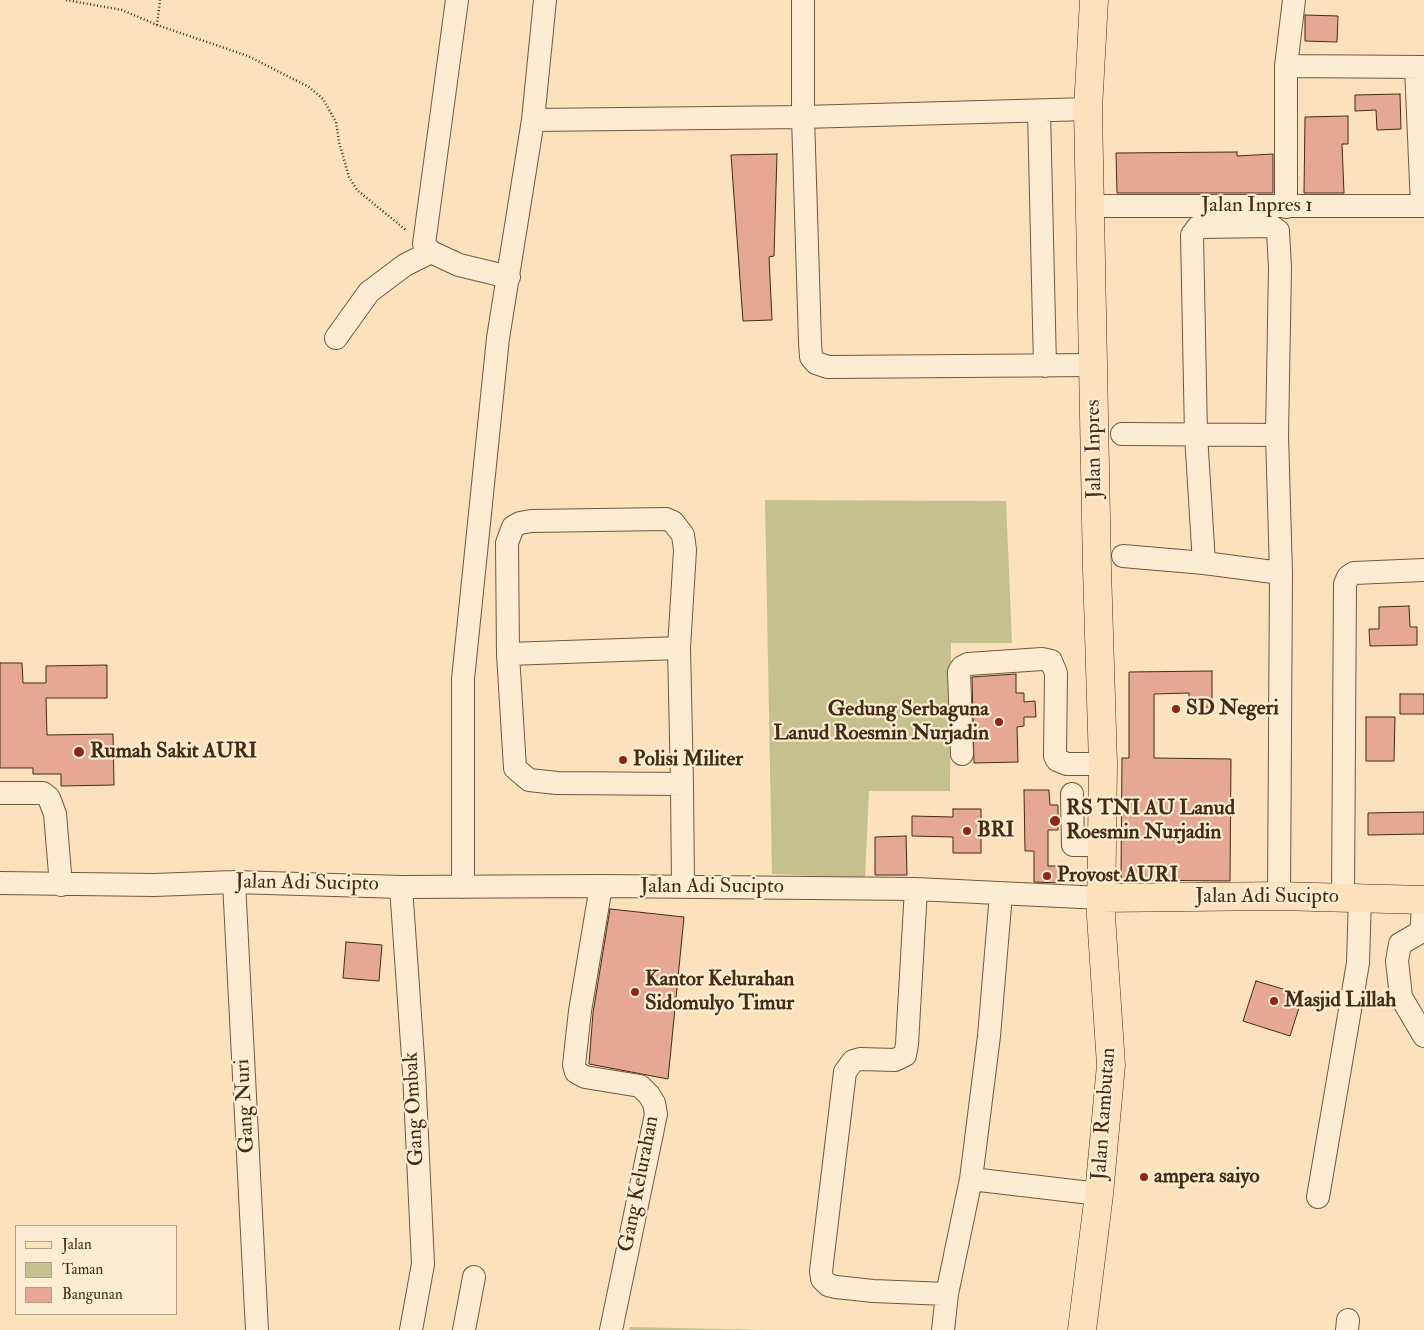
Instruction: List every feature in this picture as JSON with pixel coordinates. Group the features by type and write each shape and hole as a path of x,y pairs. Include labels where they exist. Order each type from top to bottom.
{"main road":[{"name":"Jalan Inpres","path":"1094,0 1088,109 1097,569 1104,764 1101,898"},
{"name":"Jalan Adi Sucipto","path":"1101,898 1280,896 1423,900"},
{"name":"Jalan Rambutan","path":"1082,1330 1099,1194 1111,1065 1101,898"}],"street":[{"path":"336,338 369,292 427,248 457,0"},
{"path":"463,886 463,680 498,338 533,120 545,0"},
{"path":"803,0 804,117 811,357 816,363 828,367 1094,365"},
{"path":"1286,207 1286,66 1294,0"},
{"path":"1286,66 1420,67 1423,206"},
{"path":"533,120 804,117 1088,109"},
{"path":"1039,111 1045,366"},
{"name":"Jalan Inpres 1","path":"1089,206 1423,206"},
{"path":"1204,563 1196,435 1192,235 1198,227 1272,226 1278,231 1280,268 1278,435 1282,573 1280,896"},
{"path":"427,248 459,265 509,277"},
{"path":"1122,434 1278,435"},
{"path":"682,784 557,783 529,780 515,768 508,654 507,543 513,527 520,523 531,521 666,519 673,522 683,535 685,550 679,648 682,784 683,887"},
{"path":"1123,556 1204,563 1282,573"},
{"path":"1318,1197 1358,963 1351,897 1345,584 1348,577 1354,573 1424,570"},
{"path":"508,654 679,648"},
{"path":"962,754 960,672 962,667 968,664 1042,659 1051,661 1056,673 1055,756 1057,760 1067,764 1104,764"},
{"path":"0,793 43,793 49,798 55,814 61,884"},
{"path":"1072,794 1073,845 1102,845"},
{"name":"Jalan Adi Sucipto","path":"0,883 154,885 234,882 401,887 601,886 916,890 1101,898"},
{"name":"Gang Nuri","path":"234,882 257,1330"},
{"name":"Gang Kelurahan","path":"601,886 580,1011 574,1065 576,1072 585,1077 640,1086 649,1094 654,1103 656,1114 611,1330"},
{"name":"Gang Ombak","path":"401,887 414,1082 423,1264 411,1330"},
{"path":"916,890 907,1044 904,1055 901,1057 894,1060 860,1059 853,1061 845,1072 821,1271 822,1279 828,1285 836,1287 873,1291 947,1294"},
{"path":"943,1330 947,1294 971,1179 989,1036 1001,894"},
{"path":"1423,900 1422,926 1419,933 1400,944 1396,961 1401,997 1424,1036"},
{"path":"971,1179 1099,1194"},
{"path":"464,1330 474,1277"}],"path":[{"path":"66,0 122,10 157,25 248,56 310,87 324,99 336,122 339,142 349,177 357,190 427,248"},
{"path":"157,25 160,0"}],"green space":[{"path":"765,500 1006,501 1012,643 951,643 950,791 869,791 865,878 772,874"},
{"path":"630,1327 767,1330 629,1330"}],"building":[{"path":"1305,15 1338,16 1337,42 1305,41"},
{"path":"1400,94 1401,129 1377,130 1376,110 1355,111 1355,95"},
{"path":"1348,116 1348,144 1342,144 1344,193 1304,193 1305,117"},
{"path":"1237,152 1237,156 1273,154 1273,193 1117,193 1116,153"},
{"path":"777,154 774,256 769,257 772,320 743,321 731,155"},
{"path":"1409,606 1410,627 1417,627 1417,645 1370,646 1369,629 1379,629 1379,607"},
{"path":"0,663 22,663 23,683 46,683 46,666 107,665 107,698 46,698 47,735 113,734 114,785 61,786 61,774 33,774 33,768 0,768"},
{"path":"1212,671 1212,707 1189,707 1189,693 1154,694 1154,758 1231,759 1230,881 1121,880 1122,758 1129,758 1129,672"},
{"name":"Gedung Serbaguna Lanud Roesmin Nurjadin","path":"1016,674 1016,693 1024,693 1024,702 1035,701 1036,717 1024,717 1024,726 1017,727 1018,762 974,763 972,677"},
{"path":"1400,694 1424,694 1424,714 1400,714"},
{"path":"1366,717 1395,717 1394,761 1366,761"},
{"path":"1024,790 1049,790 1050,805 1058,805 1058,830 1048,830 1048,866 1061,866 1061,883 1034,882 1034,851 1025,851"},
{"name":"BRI","path":"953,809 981,809 981,853 953,853 953,837 912,836 912,816 953,817"},
{"path":"1424,812 1424,834 1368,835 1368,813"},
{"path":"906,836 907,875 875,875 875,837"},
{"name":"Kantor Kelurahan Sidomulyo Timur","path":"610,909 684,917 668,1079 589,1064 593,1013"},
{"path":"346,942 382,945 379,981 343,978"},
{"path":"1256,981 1303,995 1290,1036 1243,1021"}],"place":[{"name":"SD Negeri","path":"1176,709"},
{"name":"Gedung Serbaguna Lanud Roesmin Nurjadin","path":"999,722"},
{"name":"Rumah Sakit AURI","path":"79,752"},
{"name":"Polisi Militer","path":"623,760"},
{"name":"RS TNI AU Lanud Roesmin Nurjadin","path":"1055,821"},
{"name":"BRI","path":"967,831"},
{"name":"Provost AURI","path":"1047,876"},
{"name":"Kantor Kelurahan Sidomulyo Timur","path":"635,992"},
{"name":"Masjid Lillah","path":"1274,1001"},
{"name":"ampera saiyo","path":"1144,1177"}]}
